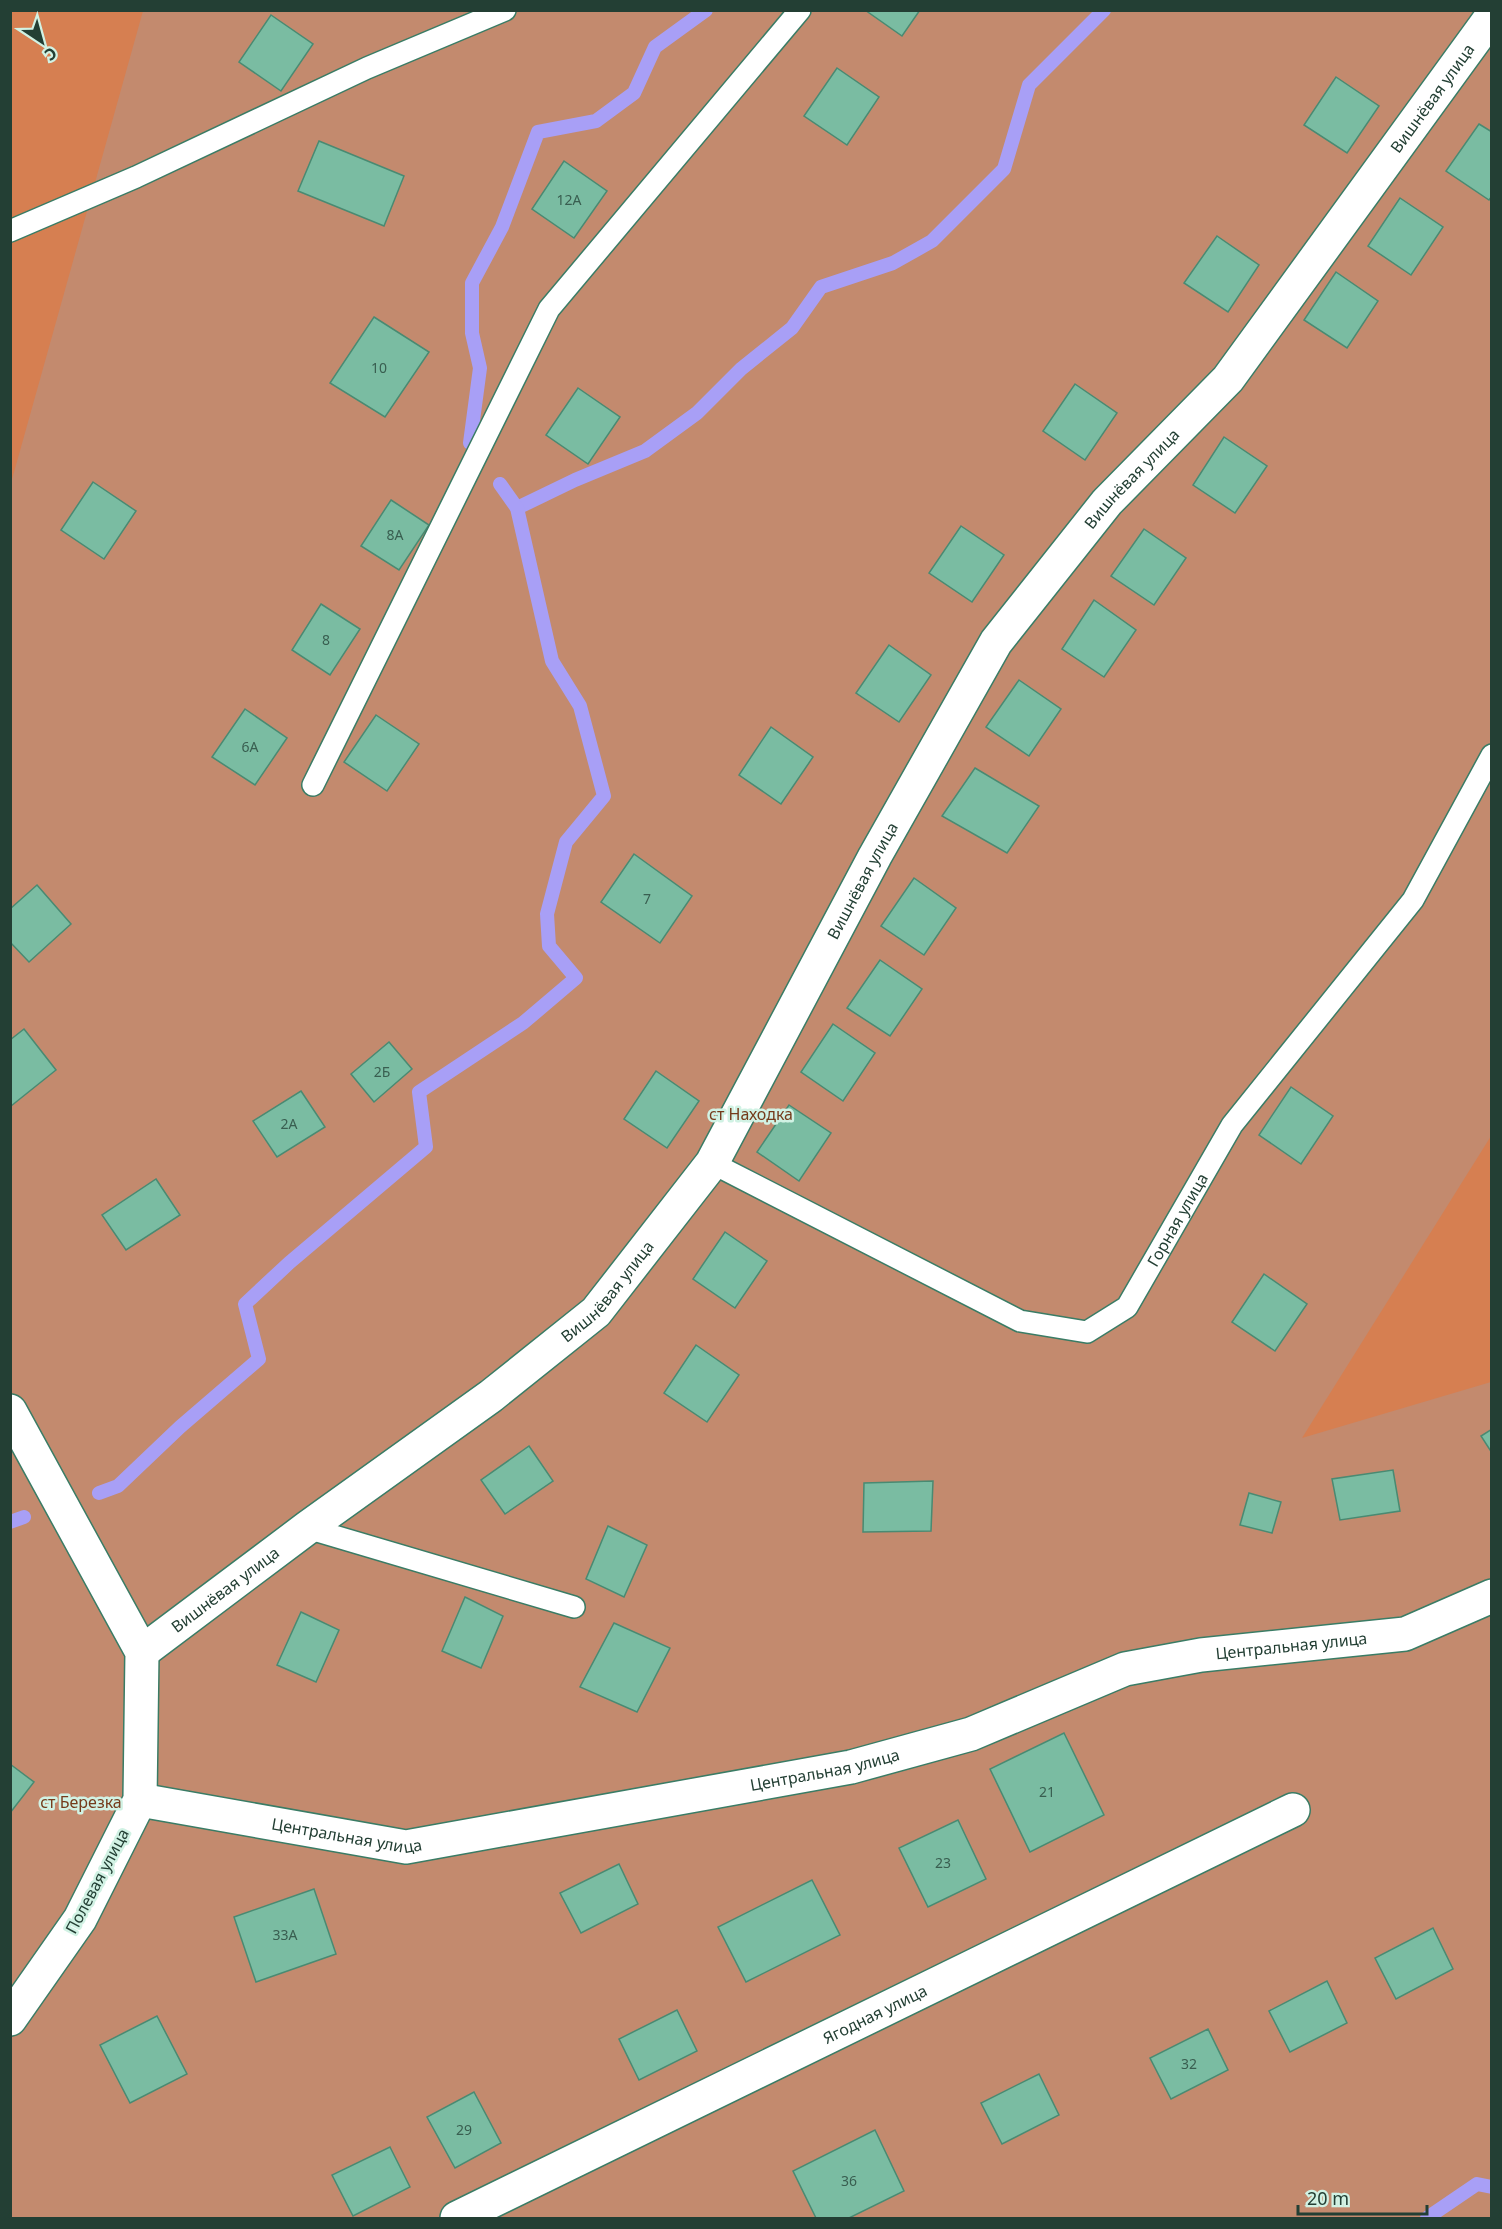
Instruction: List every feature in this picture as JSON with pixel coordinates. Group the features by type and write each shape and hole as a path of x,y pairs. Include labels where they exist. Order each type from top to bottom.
{"street":[{"name":"Вишнёвая улица","path":"142,1652 307,1528 491,1396 597,1312 712,1163 876,856 996,642 1107,502 1228,378 1491,16"},
{"path":"10,1411 142,1652 140,1800"},
{"name":"Центральная улица","path":"140,1800 406,1847 851,1767 971,1734 1125,1669 1200,1655 1405,1634 1491,1596"},
{"name":"Полевая улица","path":"10,2019 80,1919 140,1800"},
{"name":"Ягодная улица","path":"457,2218 1293,1810"}],"lane":[{"path":"10,231 146,172 367,68 505,10"},
{"path":"313,785 549,309 800,10"},
{"name":"Горная улица","path":"712,1163 1020,1321 1087,1332 1127,1307 1232,1125 1413,900 1491,755"},
{"path":"307,1528 574,1607"}],"green space":[{"name":"ст Находка","path":"11,11 1491,11 1491,2218 11,2218"}],"shaded area":[{"path":"11,11 143,11 11,483"},
{"path":"1491,1136 1491,1382 1302,1438"}],"building":[{"path":"865,10 920,10 902,36"},
{"path":"271,15 313,44 281,91 239,62"},
{"path":"837,68 879,97 847,145 804,116"},
{"path":"1336,77 1379,106 1347,153 1304,125"},
{"path":"1479,124 1492,132 1492,196 1489,200 1446,171"},
{"path":"319,141 404,176 384,226 298,191"},
{"path":"564,161 607,191 574,238 532,209"},
{"path":"1400,198 1443,227 1411,275 1368,246"},
{"path":"1217,236 1259,265 1228,312 1184,283"},
{"path":"1336,272 1378,301 1347,348 1304,320"},
{"path":"374,317 429,352 385,417 330,383"},
{"path":"1075,384 1117,413 1085,460 1043,431"},
{"path":"578,388 620,417 588,464 546,435"},
{"path":"1224,437 1267,466 1235,513 1193,485"},
{"path":"93,482 136,511 104,559 61,530"},
{"path":"391,500 429,525 399,570 361,546"},
{"path":"961,526 1004,555 972,602 929,573"},
{"path":"1144,529 1186,558 1154,605 1111,576"},
{"path":"1094,600 1136,630 1104,677 1062,649"},
{"path":"321,604 360,629 330,675 292,650"},
{"path":"889,645 931,675 899,722 856,693"},
{"path":"1019,680 1061,709 1029,756 986,727"},
{"path":"245,709 287,738 255,785 212,757"},
{"path":"376,715 419,744 387,791 344,762"},
{"path":"771,727 813,757 781,804 739,775"},
{"path":"975,768 1039,806 1007,853 942,816"},
{"path":"634,854 692,896 660,943 601,902"},
{"path":"914,878 956,908 924,955 881,926"},
{"path":"37,885 71,924 29,962 10,942 10,909"},
{"path":"880,960 922,989 890,1036 847,1008"},
{"path":"833,1024 875,1053 843,1101 801,1072"},
{"path":"24,1029 56,1070 11,1106 10,1040"},
{"path":"389,1042 412,1069 374,1102 351,1074"},
{"path":"656,1071 699,1101 667,1148 624,1119"},
{"path":"1291,1087 1333,1116 1301,1164 1259,1135"},
{"path":"301,1091 325,1127 277,1157 253,1121"},
{"path":"789,1105 831,1133 799,1181 757,1152"},
{"path":"156,1179 180,1215 126,1250 102,1215"},
{"path":"725,1232 767,1261 735,1308 693,1279"},
{"path":"1264,1274 1307,1304 1275,1351 1232,1322"},
{"path":"696,1345 739,1375 707,1422 664,1393"},
{"path":"1492,1429 1492,1453 1481,1436"},
{"path":"529,1446 553,1481 505,1514 481,1480"},
{"path":"1393,1470 1400,1511 1340,1520 1332,1479"},
{"path":"933,1481 931,1531 863,1532 864,1483"},
{"path":"1249,1493 1281,1502 1272,1533 1240,1525"},
{"path":"608,1526 647,1545 624,1597 586,1579"},
{"path":"465,1597 503,1616 481,1668 442,1651"},
{"path":"301,1612 339,1630 316,1682 277,1665"},
{"path":"614,1623 670,1648 637,1712 580,1687"},
{"path":"1064,1733 1104,1815 1030,1852 990,1769"},
{"path":"10,1764 34,1782 10,1813"},
{"path":"958,1820 986,1879 928,1907 899,1848"},
{"path":"619,1864 638,1904 581,1933 560,1893"},
{"path":"812,1880 840,1935 746,1982 718,1927"},
{"path":"314,1889 336,1954 256,1982 234,1917"},
{"path":"1433,1928 1453,1969 1396,1999 1375,1958"},
{"path":"1327,1981 1347,2023 1290,2052 1269,2011"},
{"path":"677,2010 697,2051 639,2080 619,2039"},
{"path":"157,2016 187,2074 130,2103 100,2045"},
{"path":"1208,2029 1228,2070 1171,2099 1150,2058"},
{"path":"1039,2074 1059,2115 1002,2144 981,2103"},
{"path":"474,2092 501,2143 455,2168 427,2117"},
{"path":"875,2130 904,2191 849,2218 816,2218 793,2171"},
{"path":"390,2147 410,2187 353,2216 332,2175"}],"waterway":[{"path":"470,443 480,368 472,333 472,283 502,227 538,132 596,121 634,93 655,47 706,10"},
{"path":"517,508 575,480 645,451 697,413 741,369 792,328 821,287 893,263 932,241 1004,169 1029,85 1104,10"},
{"path":"99,1493 118,1486 180,1427 259,1359 245,1304 289,1263 426,1147 419,1092 523,1023 576,978 549,946 547,914 566,842 604,796 580,706 552,661 517,508 500,484"},
{"path":"10,1522 24,1517"},
{"path":"1427,2218 1477,2184 1492,2187"}],"park label":[{"name":"ст Березка","path":"81,1802"}]}
